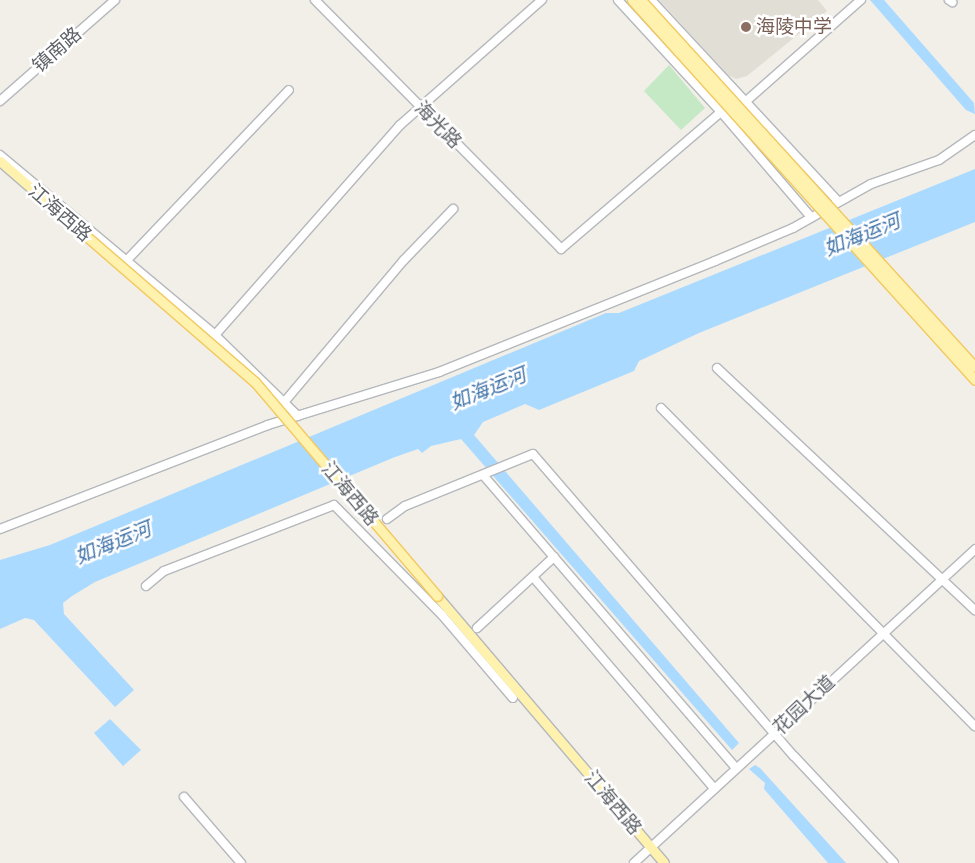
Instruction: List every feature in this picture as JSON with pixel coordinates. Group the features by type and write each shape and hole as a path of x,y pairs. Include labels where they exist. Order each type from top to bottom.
{"main road":[{"path":"632,0 975,380"},
{"path":"641,0 975,367"},
{"name":"江海西路","path":"0,161 255,382 664,863"}],"street":[{"name":"镇南路","path":"0,101 115,0"},
{"name":"海光路","path":"315,0 561,249 721,112"},
{"path":"216,335 420,106 542,0"},
{"path":"618,0 721,112 810,217"},
{"path":"651,0 744,103 837,200"},
{"path":"721,112 744,103 861,0"},
{"path":"128,259 289,90"},
{"path":"0,529 298,416 439,372 715,261 810,217 837,200 871,184 939,160 975,135"},
{"path":"0,155 128,259 216,335 286,400 298,416"},
{"path":"286,400 404,260 453,209"},
{"path":"717,368 975,610"},
{"path":"661,408 884,631 975,726"},
{"path":"387,519 405,506 533,454 774,733 894,863"},
{"path":"486,473 554,557 736,768"},
{"path":"146,586 164,570 334,506 442,615 513,698"},
{"name":"花园大道","path":"634,863 975,549"},
{"path":"477,628 554,557"},
{"path":"533,577 714,788"},
{"path":"184,797 241,863"}],"shaded area":[{"name":"海陵中学","path":"659,0 818,0 827,11 747,76 736,79 728,75"}],"green space":[{"path":"669,65 705,108 681,130 644,91"}],"water":[{"path":"870,0 884,0 974,103 975,114 966,110"},
{"name":"如海运河","path":"975,169 975,222 699,333 639,361 634,371 539,410 525,404 483,422 474,435 739,743 732,750 461,439 431,446 422,453 418,449 395,457 95,582 72,596 63,603 64,614 134,690 115,707 34,620 25,618 0,629 0,560 50,545 606,313 619,313"},
{"path":"110,719 141,750 123,766 94,733"},
{"path":"755,765 760,768 846,863 828,863 764,789 765,783 749,769"}],"place":[{"name":"海陵中学","path":"746,27"}]}
